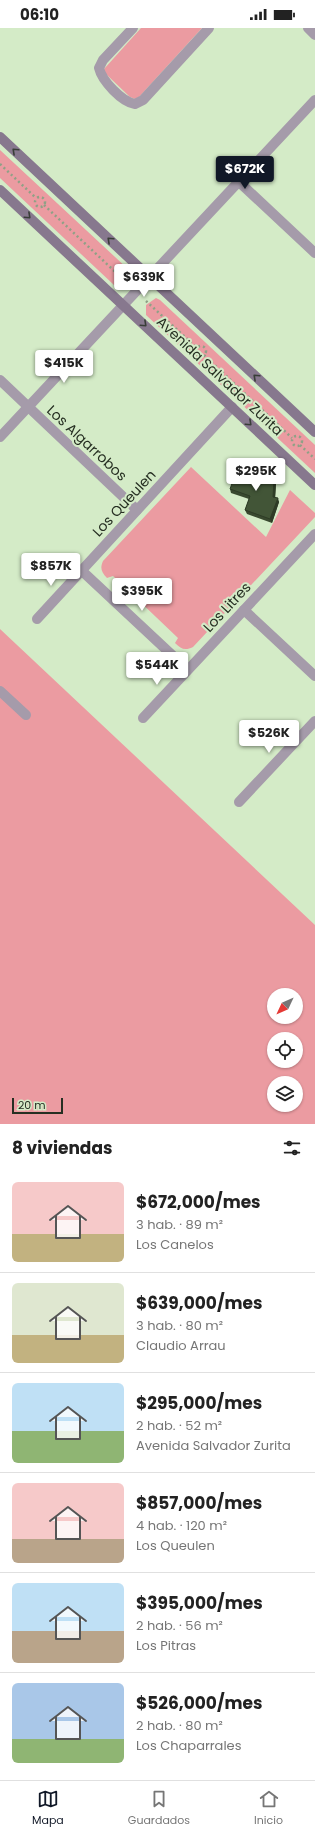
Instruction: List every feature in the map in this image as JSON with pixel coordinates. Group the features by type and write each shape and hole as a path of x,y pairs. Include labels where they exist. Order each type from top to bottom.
{"main road":[{"name":"Avenida Salvador Zurita","path":"0,137 315,432"},
{"name":"Avenida Salvador Zurita","path":"0,190 315,485"}],"street":[{"path":"133,28 103,60 99,68 102,78 126,101 135,104 143,100 209,28"},
{"path":"308,28 315,34"},
{"path":"0,438 149,276 315,100"},
{"path":"238,181 315,253"},
{"name":"Los Algarrobos","path":"0,380 137,510"},
{"name":"Los Queulen","path":"37,619 232,407"},
{"name":"Los Litres","path":"143,718 187,669 315,534"},
{"path":"81,570 187,669"},
{"path":"244,610 315,676"},
{"path":"0,691 26,715"},
{"path":"239,802 315,721"}],"path":[{"path":"0,164 36,198 36,203 38,206 44,205"},
{"path":"36,198 39,196 44,198 46,202 44,205"},
{"path":"44,205 197,348"},
{"path":"197,348 200,346 204,348 206,351 204,355"},
{"path":"197,348 196,353 198,356 204,355"},
{"path":"204,355 292,438 294,445 300,445 315,459"},
{"path":"292,438 297,436 300,437 302,442 300,445"}],"shaded area":[{"path":"141,28 202,28 139,97 135,99 130,97 106,74 104,69"},
{"path":"0,150 129,270 130,277 125,286 114,285 0,178"},
{"path":"156,298 160,300 315,445 315,473 146,315 146,305"},
{"path":"191,467 266,537 290,490 315,513 315,517 193,647 185,649 181,648 175,643 178,638 113,576 107,578 103,574 101,568 103,561"},
{"path":"0,629 315,925 315,1124 0,1124"}],"building":[{"path":"238,467 274,479 273,497 278,498 270,519 245,510 250,496 230,489"}]}
